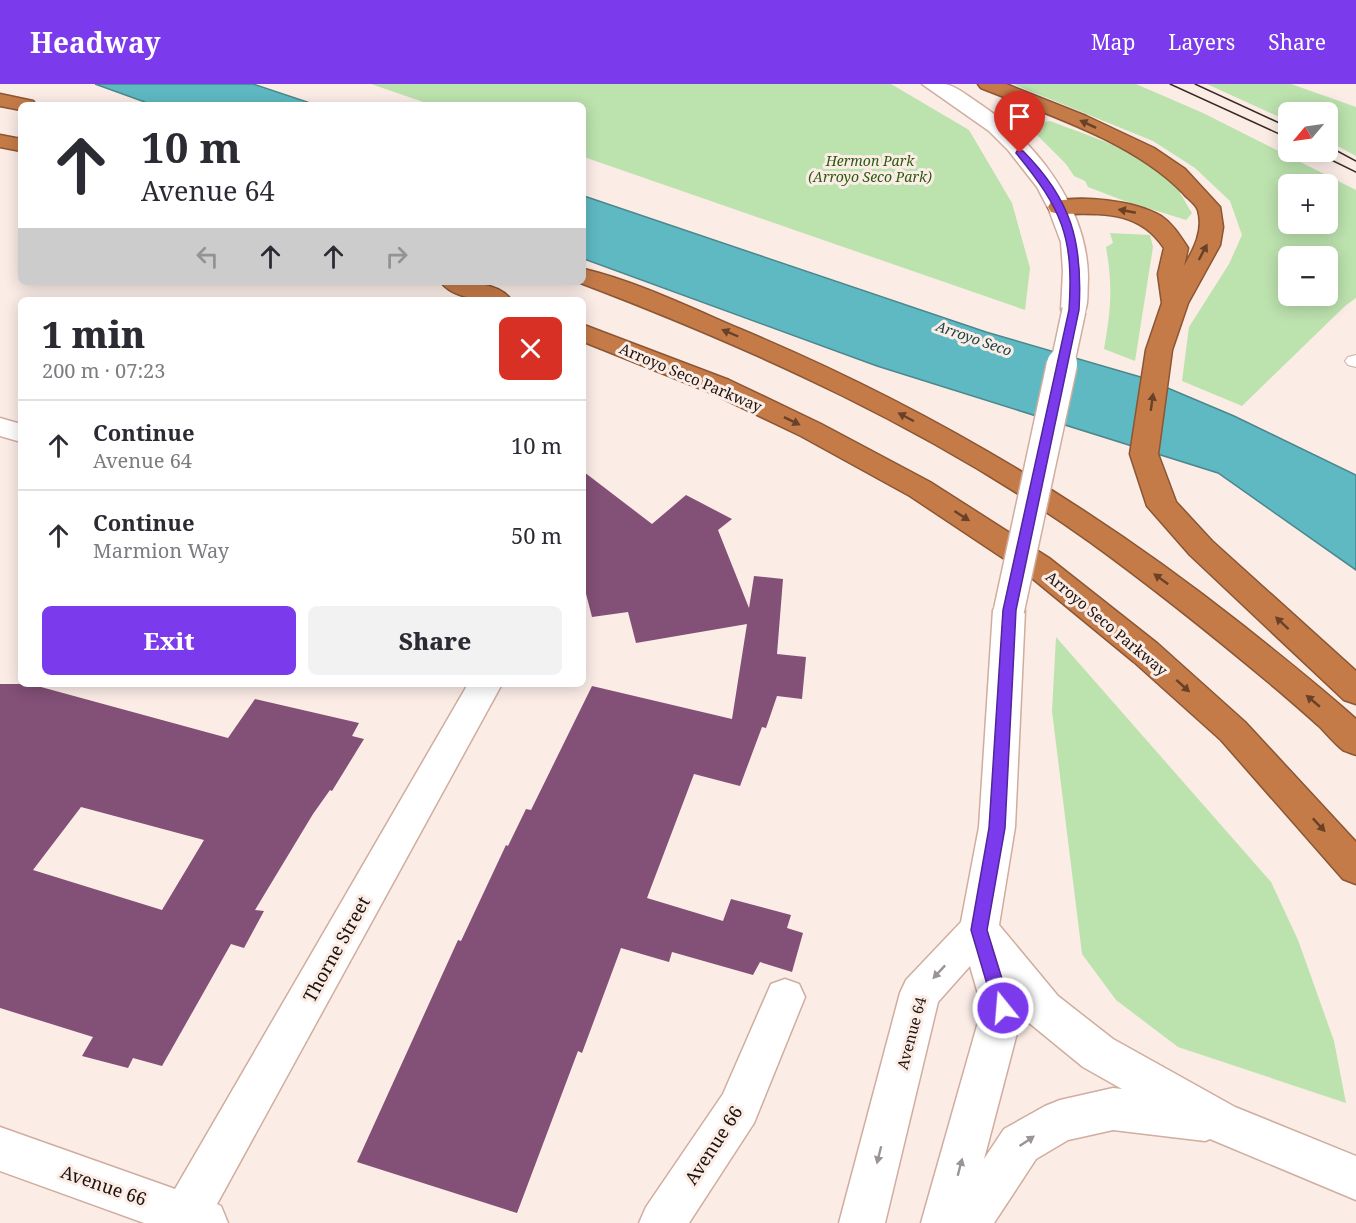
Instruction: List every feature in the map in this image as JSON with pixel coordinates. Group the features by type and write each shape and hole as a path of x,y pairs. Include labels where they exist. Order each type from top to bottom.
{"highway":[{"path":"988,84 1079,120 1146,153 1177,174 1209,207 1211,227 1208,245 1175,303 1159,350 1144,454 1162,506 1201,548 1356,691"},
{"path":"0,100 18,103"},
{"path":"0,141 18,144"},
{"path":"1059,207 1101,207 1128,210 1155,221 1168,233 1176,248 1170,274 1175,303"},
{"path":"586,277 757,345 870,398 958,444 1087,524 1210,615 1335,720 1356,741"},
{"path":"461,285 491,297"},
{"name":"Arroyo Seco Parkway","path":"586,334 719,386 811,430 920,489 1038,566 1146,653 1233,731 1356,868"}],"street":[{"path":"932,84 983,117 1035,168 1059,207 1071,234 1076,277 1074,310 1009,610 997,828 979,930 1003,1008 944,1223"},
{"path":"0,427 18,432"},
{"name":"Thorne Street","path":"196,1218 483,687"},
{"path":"979,930 1043,1009 1098,1053 1220,1122 1356,1178"},
{"name":"Avenue 64","path":"862,1223 920,993 979,930"},
{"name":"Avenue 66","path":"662,1223 739,1108 786,997"},
{"path":"971,1223 978,1207 1020,1144 1060,1121 1113,1109 1220,1122"},
{"name":"Avenue 66","path":"0,1149 196,1218"}],"green space":[{"name":"Hermon Park (Arroyo Seco Park)","path":"371,84 891,84 969,130 1012,203 1030,268 1025,310 586,158 586,102 423,102"},
{"path":"1013,84 1136,84 1203,113 1278,151 1278,162 1300,162 1324,174 1278,174 1278,234 1338,234 1338,181 1356,190 1356,298 1242,406 1182,381 1189,327 1229,264 1242,235 1230,201 1195,168 1153,141"},
{"path":"1207,84 1291,84 1356,107 1356,156 1338,146 1338,102 1278,102 1278,116"},
{"path":"1050,121 1114,145 1159,170 1180,192 1192,213 1186,220 1088,187 1085,181 1074,176 1066,164 1027,125"},
{"path":"1110,233 1150,235 1153,247 1135,361 1104,349 1110,298 1110,274 1106,247 1113,243"},
{"path":"1056,637 1271,882 1298,940 1334,1041 1346,1103 1178,1047 1116,1000 1082,954 1052,711"}],"water":[{"path":"95,84 253,84 307,102 145,102"},
{"name":"Arroyo Seco","path":"586,197 986,332 1144,378 1234,416 1356,475 1356,570 1218,473 877,366 586,260"}],"building":[{"path":"586,474 652,524 686,495 732,519 718,530 749,608 754,576 783,579 777,654 806,657 802,699 777,696 766,728 762,727 740,786 694,774 647,898 723,921 731,899 791,915 787,928 803,933 792,972 760,962 753,975 672,952 669,962 621,948 582,1053 578,1051 517,1213 357,1162 458,940 461,941 506,845 508,846 526,809 531,810 592,686 732,719 747,624 636,643 628,612 592,617 586,594"},
{"path":"0,684 41,687 228,738 255,699 359,723 352,736 364,739 332,791 330,790 313,814 255,910 264,911 244,948 231,944 162,1066 133,1058 128,1068 82,1056 93,1037 0,1008","holes":["81,807 204,840 162,910 33,870"]}],"tram line":[{"path":"1170,84 1278,133"},
{"path":"1195,84 1278,122"},
{"path":"1338,151 1356,161"},
{"path":"1336,162 1356,172"}],"route":[{"path":"1003,1008 979,930 997,828 1009,610 1074,310 1076,277 1071,234 1059,207 1035,168 1020,153"}]}
